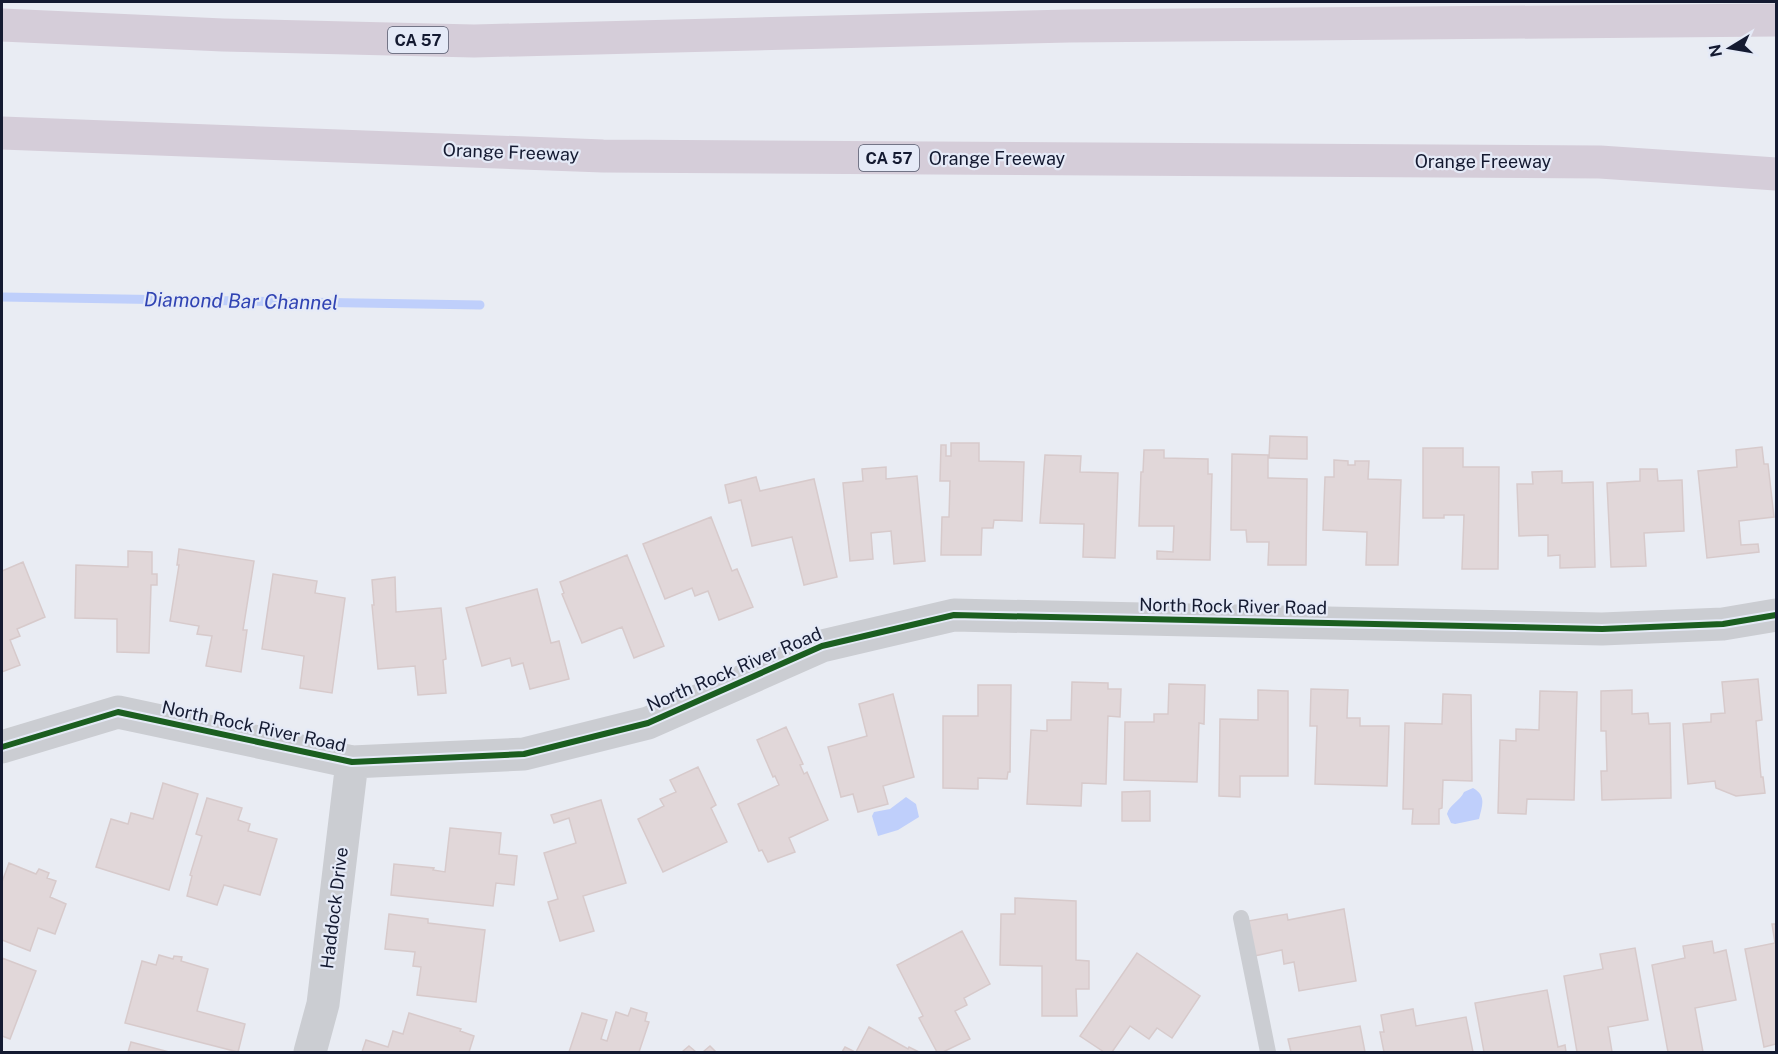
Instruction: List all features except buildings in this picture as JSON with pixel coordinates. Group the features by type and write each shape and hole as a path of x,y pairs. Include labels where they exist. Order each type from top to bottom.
{"highway":[{"name":"CA 57","path":"2,25 223,35 474,41 1069,26 1776,20"},
{"name":"Orange Freeway","path":"2,133 603,156 1600,162 1776,174"}],"street":[{"name":"North Rock River Road","path":"2,747 118,712 352,762 524,754 648,723 822,646 954,615 1602,629 1723,624 1776,615"},
{"name":"Haddock Drive","path":"310,1053 323,1004 352,762"}],"lane":[{"path":"1240,918 1268,1053"}],"water":[{"path":"1473,788 1482,798 1479,819 1451,823 1448,811 1464,792"},
{"path":"906,797 916,804 919,817 898,830 878,836 872,816 874,812 890,809"}],"waterway":[{"name":"Diamond Bar Channel","path":"2,297 480,305"}],"cycle path":[{"path":"2,747 118,712 352,762 524,754 648,723 822,646 954,615 1602,629 1723,624 1776,615"}]}
